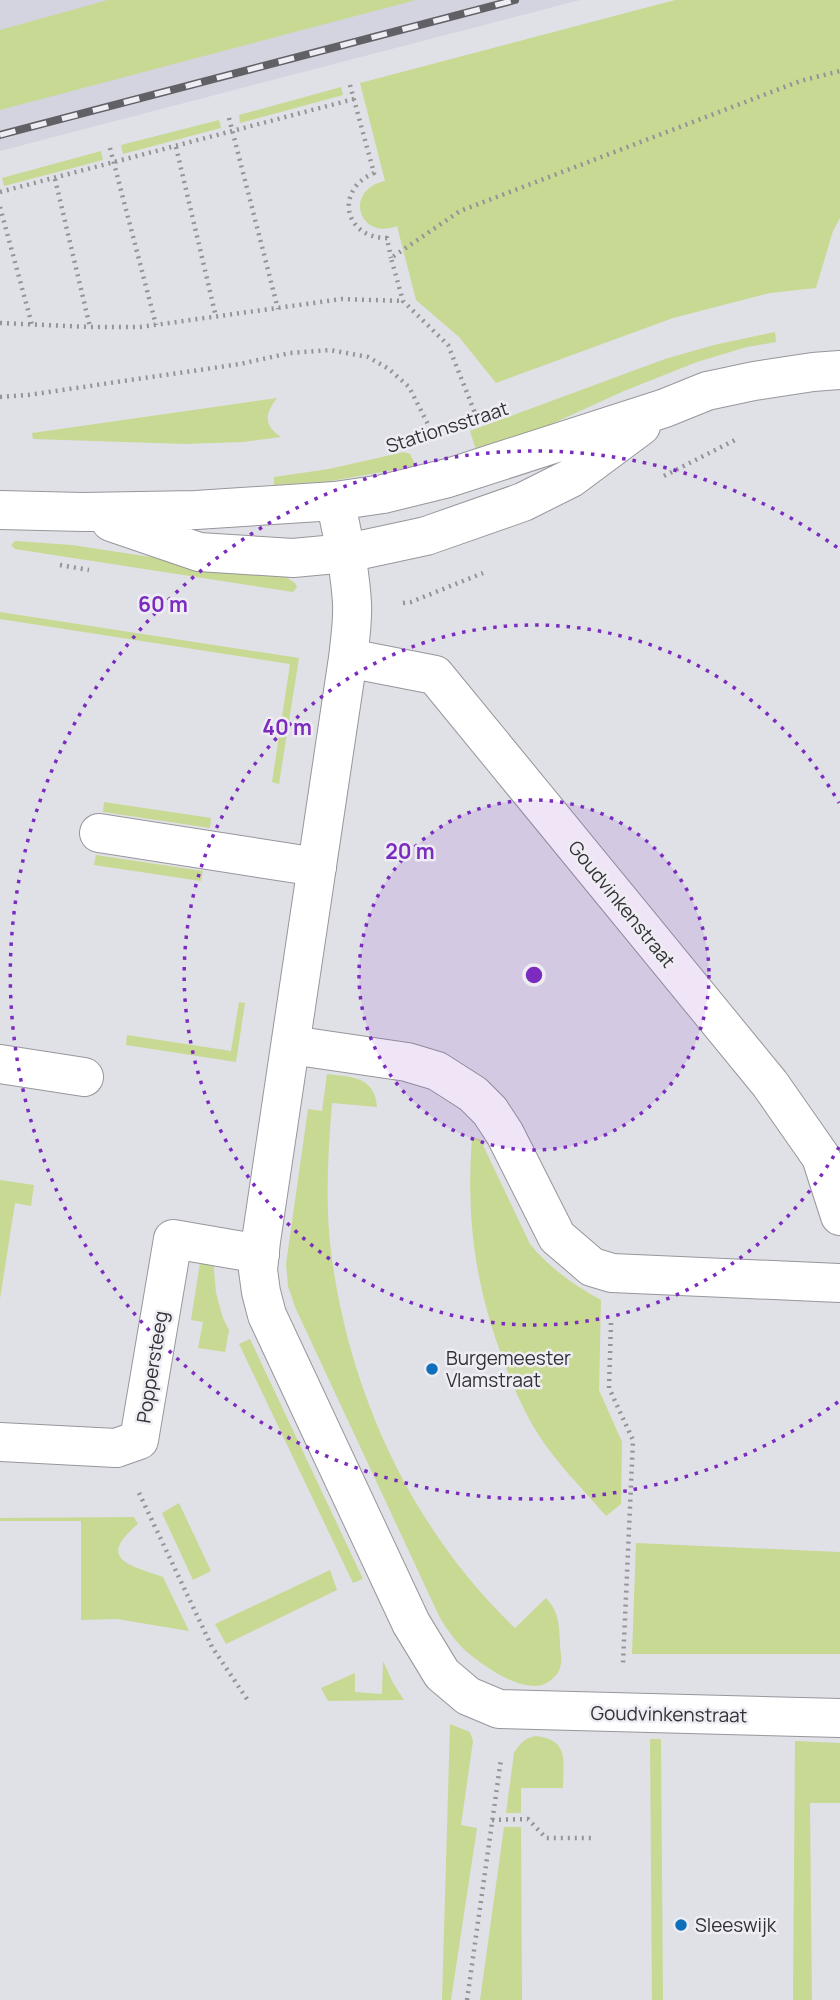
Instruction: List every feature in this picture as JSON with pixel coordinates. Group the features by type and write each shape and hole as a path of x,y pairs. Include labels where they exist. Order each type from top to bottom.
{"street":[{"path":"0,510 196,510 335,501 383,494 448,478 666,408 707,391 754,380 840,370"},
{"path":"83,512 199,552 293,558 347,553 426,536 523,502 571,478 666,408"},
{"path":"335,501 347,553 352,605 348,658 258,1270 267,1315 411,1623 442,1674 468,1696 499,1709"},
{"name":"Goudvinkenstraat","path":"348,658 435,675 770,1084 821,1157 840,1216"},
{"path":"99,833 317,867"},
{"path":"291,1045 407,1062 437,1071 473,1094 490,1111 505,1134 557,1237 592,1267 612,1273 840,1283"},
{"path":"0,1064 84,1077"},
{"name":"Poppersteeg","path":"116,1448 139,1440 173,1239 260,1254"},
{"path":"0,1442 116,1448"},
{"name":"Goudvinkenstraat","path":"499,1709 840,1718"}],"path":[{"path":"391,258 460,211 800,81 840,71"},
{"path":"0,323 140,327 342,299 403,301 387,238 363,233 351,215 349,204 356,183 374,173 351,85"},
{"path":"0,192 355,99"},
{"path":"229,118 278,309"},
{"path":"176,147 216,317"},
{"path":"110,148 156,325"},
{"path":"55,179 90,327"},
{"path":"0,207 32,326"},
{"name":"Stationsstraat","path":"403,301 448,345 478,419 469,422"},
{"path":"0,397 240,364 290,353 330,350 368,356 388,369 409,387 434,436"},
{"name":"Stationsstraat","path":"422,439 442,432"},
{"path":"663,477 746,434"},
{"path":"460,525 474,577"},
{"path":"352,605 411,602 485,572"},
{"path":"612,1273 609,1388 633,1440 621,1713"},
{"path":"116,1448 212,1647 249,1702"},
{"path":"467,2000 503,1743 499,1709"},
{"path":"492,1820 528,1819 546,1838 591,1839"}],"shaded area":[{"path":"0,0 580,0 0,151"}],"green space":[{"path":"108,0 416,0 0,110 0,30"},
{"path":"675,0 840,0 840,218 833,231 816,288 770,293 673,318 496,383 459,337 416,300 397,226 384,229 373,227 365,221 360,203 364,194 372,186 385,181 360,83"},
{"path":"341,87 343,95 240,123 239,115"},
{"path":"219,120 221,128 123,154 121,145"},
{"path":"101,151 103,160 4,186 2,178"},
{"path":"775,332 776,342 747,347 697,362 545,427 476,450 470,431 665,359"},
{"path":"277,398 270,409 268,419 271,428 281,437 243,442 185,444 33,439 32,433"},
{"path":"404,452 410,454 416,466 325,482 274,485 274,477 329,469"},
{"path":"15,541 72,545 281,574 297,587 293,592 15,549 11,545"},
{"path":"0,612 299,658 279,784 272,782 290,664 0,619"},
{"path":"104,802 211,818 210,828 103,812"},
{"path":"96,855 203,871 201,881 94,865"},
{"path":"239,1002 245,1003 236,1062 126,1045 127,1035 231,1051"},
{"path":"327,1074 353,1078 367,1084 372,1089 377,1107 332,1103 328,1178 329,1234 340,1305 370,1407 391,1456 416,1503 445,1548 478,1589 515,1628 546,1598 554,1608 559,1624 561,1664 556,1675 544,1684 522,1684 497,1673 467,1652 440,1618 295,1307 288,1286 286,1264 308,1109 322,1111"},
{"path":"472,1138 480,1139 530,1244 562,1275 601,1300 599,1390 622,1442 621,1504 606,1516 538,1434 519,1399 494,1334 475,1252 470,1196"},
{"path":"0,1180 34,1185 31,1206 15,1203 0,1299"},
{"path":"201,1256 213,1257 216,1293 229,1330 225,1352 198,1348 203,1322 191,1320"},
{"path":"250,1339 363,1579 353,1583 239,1344"},
{"path":"179,1503 211,1571 193,1580 162,1513"},
{"path":"134,1517 138,1524 119,1545 118,1553 129,1564 163,1577 189,1631 117,1619 81,1620 81,1521 0,1521 0,1518"},
{"path":"636,1543 840,1552 840,1654 632,1654"},
{"path":"330,1570 337,1590 226,1644 215,1624"},
{"path":"383,1661 404,1700 328,1701 321,1688 355,1673 355,1692 382,1694"},
{"path":"450,1724 470,1732 473,1741 461,1825 477,1828 451,2000 442,2000"},
{"path":"536,1736 547,1738 559,1747 563,1761 563,1788 521,1788 521,1813 506,1813 514,1753 523,1742"},
{"path":"650,1739 661,1739 663,2000 652,2000"},
{"path":"795,1741 840,1743 840,1803 810,1803 812,2000 793,2000"},
{"path":"504,1827 521,1827 522,2000 480,2000"}],"railway":[{"path":"0,135 515,0"}],"place":[{"name":"Burgemeester Vlamstraat","path":"432,1369"},
{"name":"Sleeswijk","path":"681,1925"}]}
